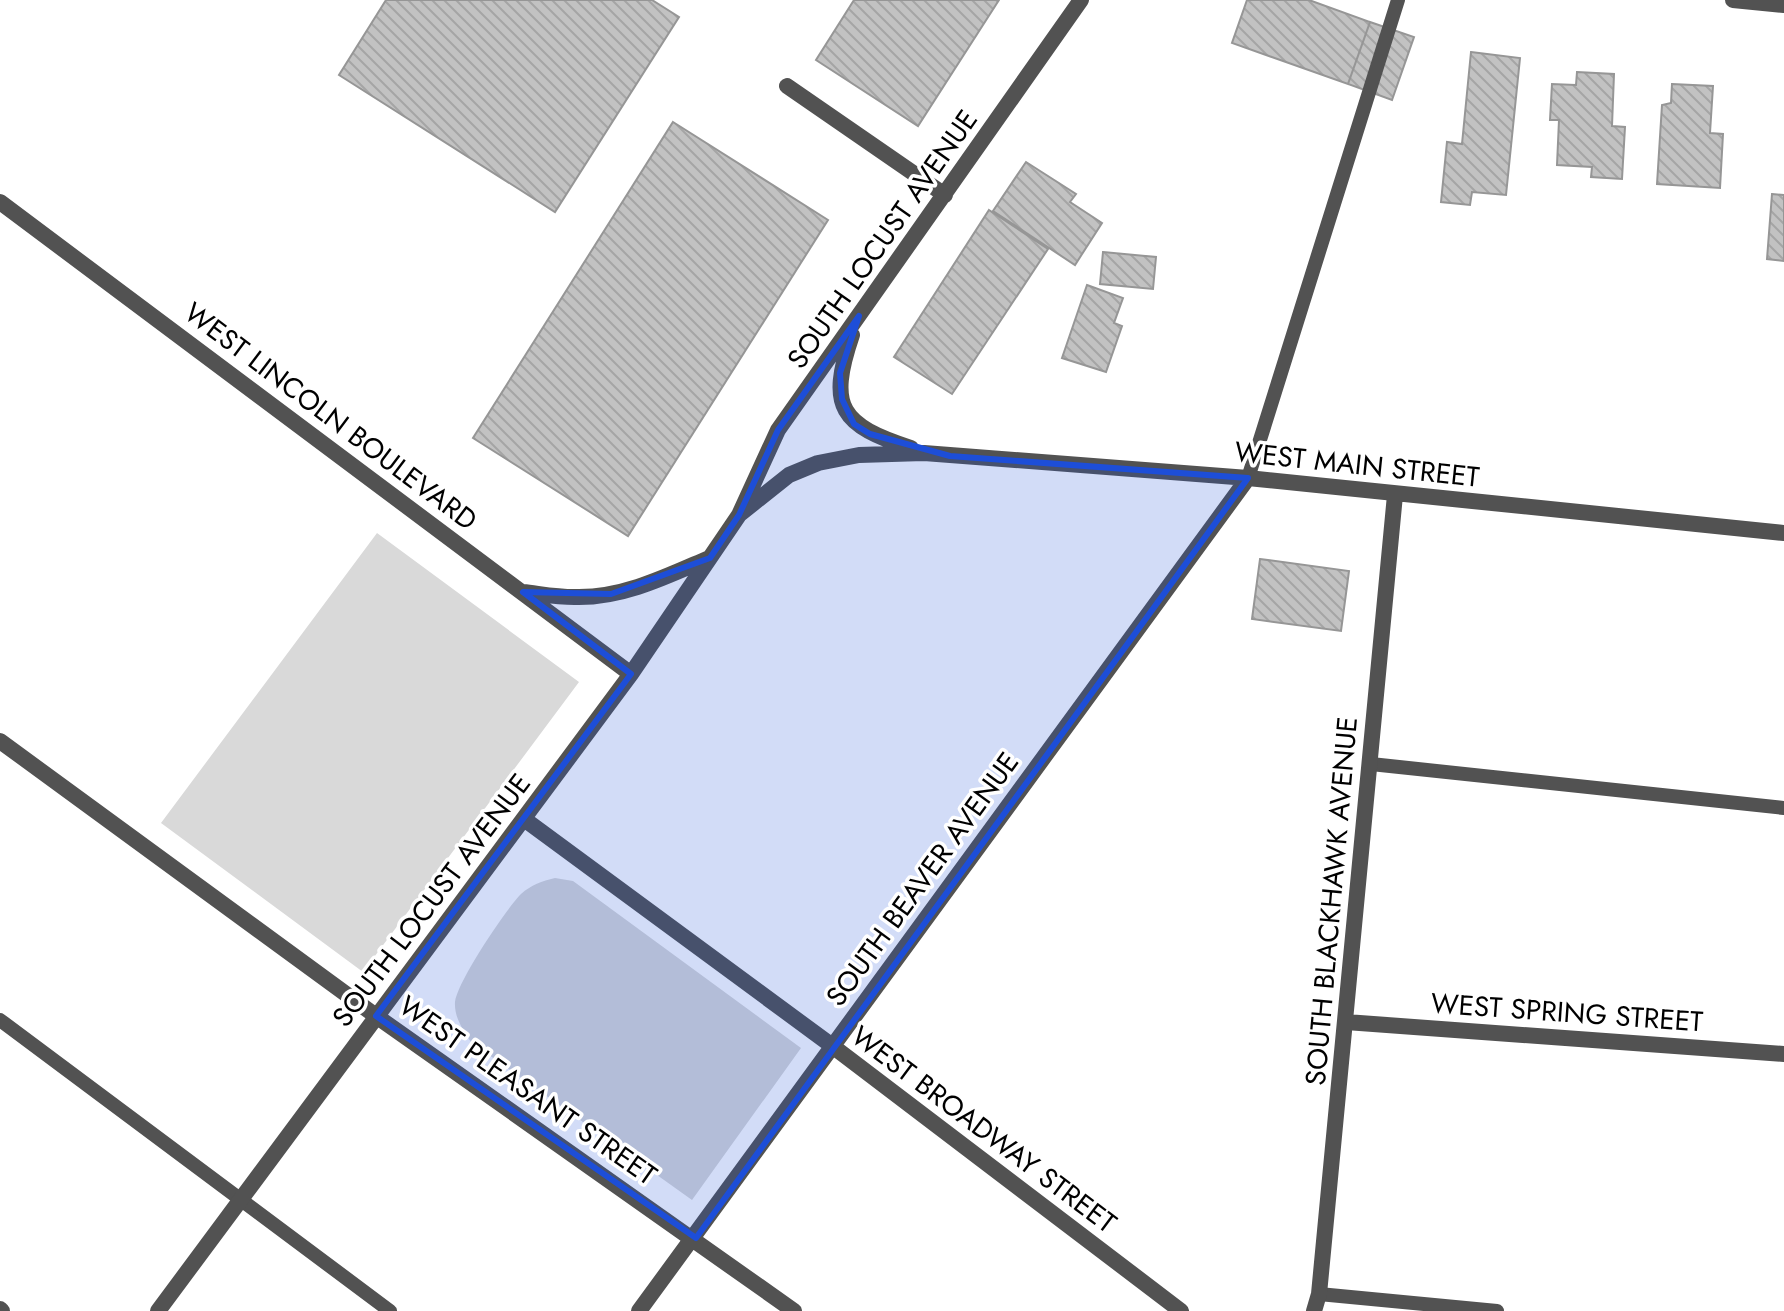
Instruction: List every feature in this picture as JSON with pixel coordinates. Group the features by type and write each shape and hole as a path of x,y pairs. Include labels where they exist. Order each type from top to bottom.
{"street":[{"name":"SOUTH LOCUST AVENUE","path":"158,1311 631,674 739,515 778,430 1081,0"},
{"path":"1733,0 1784,5"},
{"path":"787,86 945,195"},
{"name":"WEST LINCOLN BOULEVARD","path":"0,202 631,674"},
{"path":"859,316 840,373 842,399 854,424 870,434 924,453"},
{"name":"SOUTH LOCUST AVENUE","path":"739,515 789,475 818,463 859,455 924,453"},
{"name":"WEST MAIN STREET","path":"924,453 1248,478 1784,533"},
{"name":"SOUTH BEAVER AVENUE","path":"639,1311 696,1238 831,1045 1248,478"},
{"name":"SOUTH BLACKHAWK AVENUE","path":"1314,1311 1319,1294 1346,1022 1395,495"},
{"path":"523,592 578,597 611,594 650,583 710,558"},
{"name":"WEST PLEASANT STREET","path":"0,741 376,1016 696,1238 794,1311"},
{"name":"WEST BROADWAY STREET","path":"524,819 831,1045 1181,1311"},
{"name":"WEST SPRING STREET","path":"1346,1022 1784,1054"}],"lane":[{"path":"1248,478 1398,0"},
{"path":"1371,764 1784,808"},
{"path":"0,1020 390,1311"},
{"path":"1319,1294 1497,1311"}],"highlighted area":[{"path":"859,316 840,373 842,399 854,424 870,434 950,456 1248,478 696,1238 376,1016 631,674 523,592 611,594 710,558 739,515 778,430"}],"shaded area":[{"path":"377,533 579,682 363,972 161,823"},
{"path":"555,878 573,881 801,1048 692,1200 471,1042 460,1023 455,1008 458,992 494,929 521,894"}],"building":[{"path":"386,0 652,0 679,17 555,212 339,75"},
{"path":"854,0 999,0 918,126 816,60"},
{"path":"1247,0 1309,0 1370,22 1348,84 1232,43"},
{"path":"1370,22 1414,37 1392,100 1348,84"},
{"path":"1471,52 1520,58 1506,195 1472,192 1470,205 1441,202 1447,142 1462,144"},
{"path":"1577,72 1614,74 1612,126 1625,127 1622,179 1591,177 1592,167 1557,165 1559,120 1550,120 1552,84 1576,85"},
{"path":"1672,84 1713,86 1710,133 1723,134 1720,188 1657,184 1662,105 1671,103"},
{"path":"673,122 828,220 628,536 473,438"},
{"path":"1026,162 1076,194 1070,202 1102,223 1075,265 993,211"},
{"path":"1772,194 1784,195 1784,261 1767,259"},
{"path":"989,210 1048,249 952,394 894,357"},
{"path":"1103,252 1156,257 1153,289 1100,284"},
{"path":"1087,285 1123,298 1114,323 1122,326 1106,372 1062,358"},
{"path":"1260,559 1349,571 1341,631 1252,619"}]}
